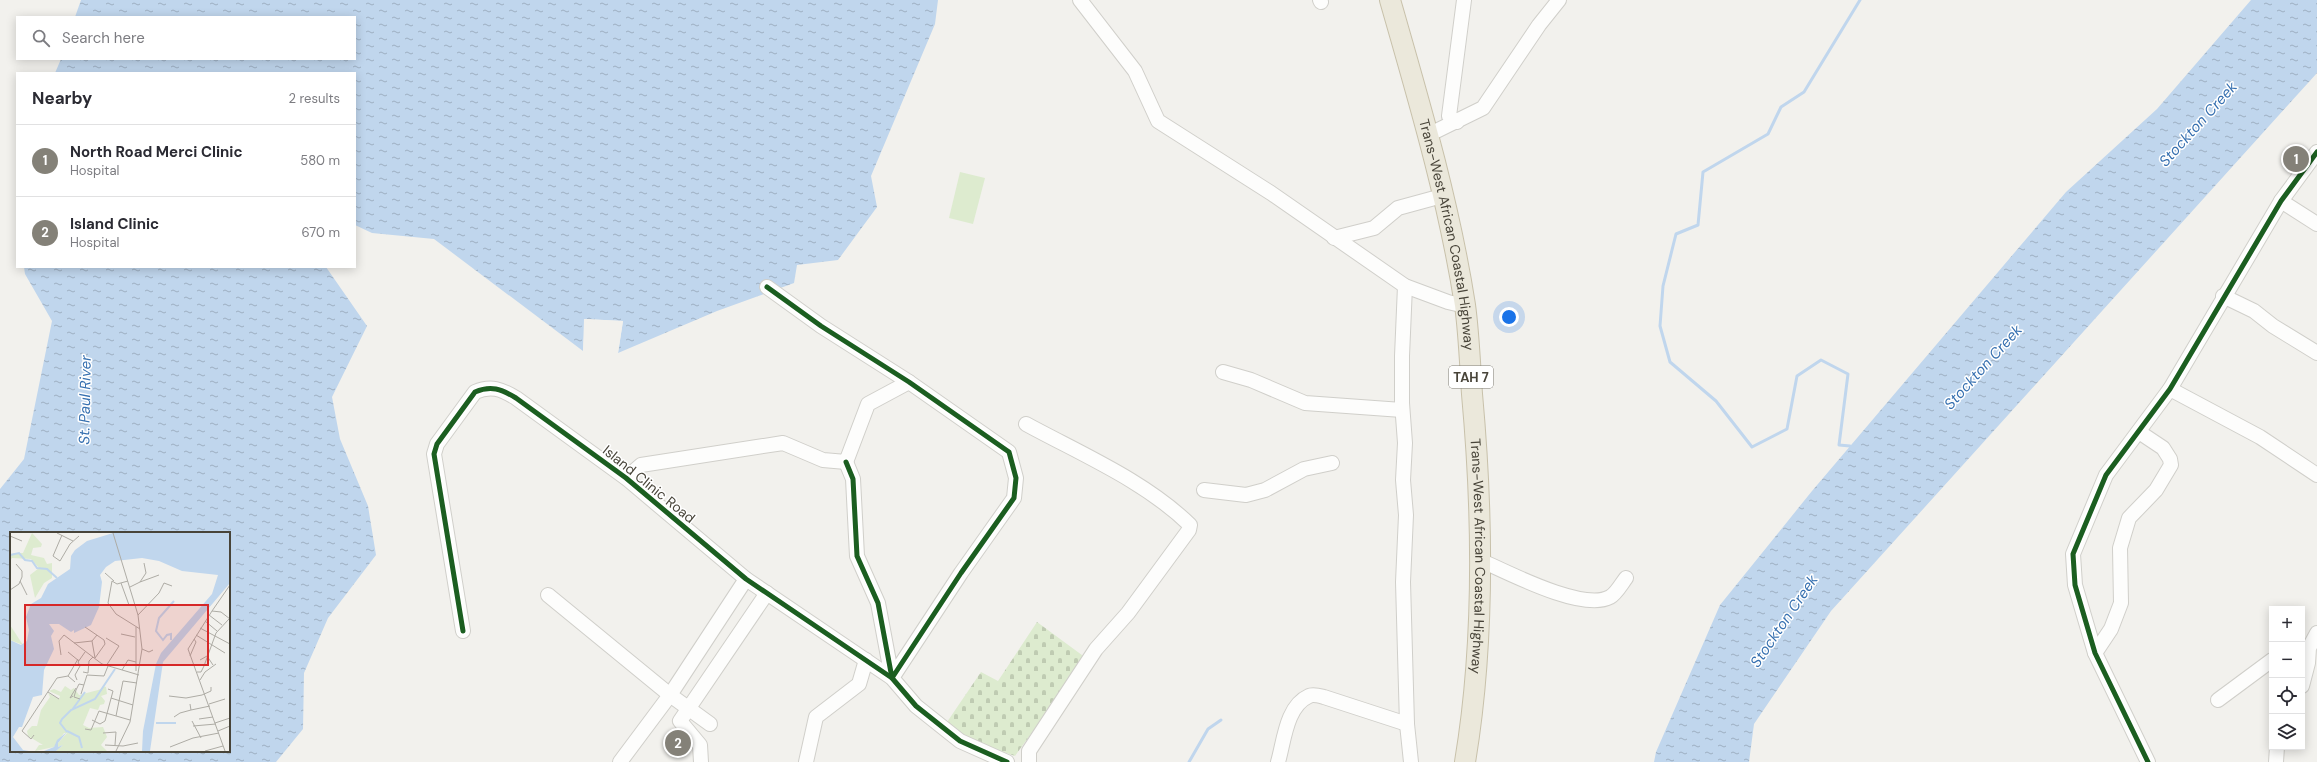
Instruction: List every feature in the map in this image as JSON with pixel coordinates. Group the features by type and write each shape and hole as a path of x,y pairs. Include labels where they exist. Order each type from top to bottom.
{"highway":[{"name":"Trans-West African Coastal Highway","path":"1390,0 1428,135 1465,306 1476,439 1480,560 1474,685 1465,762"}],"street":[{"path":"1080,0 1136,71 1158,121 1271,193 1334,238 1406,286 1448,302 1465,306"},
{"path":"1457,122 1449,116 1464,0"},
{"path":"1428,135 1483,108 1559,0"},
{"path":"2148,762 2095,653 2075,585 2073,554 2106,475 2170,389 2223,296 2281,201 2317,152"},
{"path":"1334,238 1374,228 1398,208 1442,196"},
{"path":"2281,201 2317,224"},
{"path":"1406,286 1402,356 1402,410 1405,443 1403,480 1406,515 1403,582 1408,724 1411,762"},
{"path":"767,287 821,326 909,382 1009,452 1016,478 1014,498 961,572 892,678"},
{"path":"2223,296 2254,311 2273,326 2317,353"},
{"path":"1223,372 1251,380 1305,403 1402,410"},
{"path":"892,678 878,602 857,556 853,479 846,462 868,404 909,382"},
{"name":"Island Clinic Road","path":"463,631 434,454 437,444 475,392 484,388 501,389 626,478 746,579 892,678 916,706 960,741 1007,762"},
{"path":"2170,389 2260,436 2317,475"},
{"path":"1026,424 1135,484 1181,516 1190,525 1189,530 1156,577 1096,649 1029,751 1029,762"},
{"path":"2095,653 2111,629 2121,603 2120,548 2129,518 2156,490 2171,465 2170,459 2163,448 2139,432"},
{"path":"626,478 641,466 784,443 823,460 846,462"},
{"path":"1204,490 1246,495 1266,490 1304,469 1332,464"},
{"path":"1480,560 1570,598 1593,600 1610,597 1626,578"},
{"path":"620,762 670,695 746,579"},
{"path":"701,762 700,745 680,721 767,593"},
{"path":"548,595 670,695 710,724"},
{"path":"2304,678 2308,663 2306,649 2317,633"},
{"path":"2306,649 2317,665"},
{"path":"806,762 816,717 859,684 866,660"},
{"path":"2218,700 2269,662"},
{"path":"1278,762 1289,719 1299,702 1310,695 1324,697 1408,724"},
{"path":"2276,762 2277,750"}],"green space":[{"path":"960,172 985,178 973,224 949,218"},
{"path":"1037,622 1086,658 1015,756 961,737 945,725 981,672 998,681"}],"water":[{"path":"81,0 938,0 935,24 871,176 877,207 838,260 797,265 794,283 717,311 618,353 623,321 585,319 583,351 434,239 372,233 356,225 356,72 55,72 61,60 356,60 356,16 75,16"},
{"name":"Stockton Creek","path":"2251,0 2317,0 2317,73 1831,611 1754,724 1749,762 1654,762 1656,752 1720,605 1812,491 2066,192 2157,109"},
{"name":"St. Paul River","path":"24,268 327,268 367,326 332,397 340,439 368,506 376,555 328,618 304,673 303,729 276,762 0,762 0,489 24,459 52,321 25,274"}],"pier":[{"path":"584,319 623,321 618,353 616,353 621,323 586,321 585,351 583,351"}],"waterway":[{"path":"1852,449 1850,446 1839,445 1848,374 1821,360 1797,376 1787,429 1752,447 1716,401 1670,362 1660,326 1663,286 1676,234 1698,225 1703,172 1768,134 1781,107 1804,92 1860,0"},
{"path":"1189,762 1208,729 1221,720"}],"cycle path":[{"path":"2148,762 2095,653 2075,585 2073,554 2106,475 2170,389 2281,201 2317,152"},
{"path":"767,287 821,326 909,382 1009,452 1016,478 1014,498 961,573 892,678 878,603 857,556 853,479 846,462"},
{"path":"463,631 434,454 437,444 475,392 491,388 501,390 516,398 626,478 746,579 892,678 916,706 960,741 1007,762"}],"place":[{"name":"North Road Merci Clinic","path":"2296,159"},
{"name":"Island Clinic","path":"678,743"}]}
